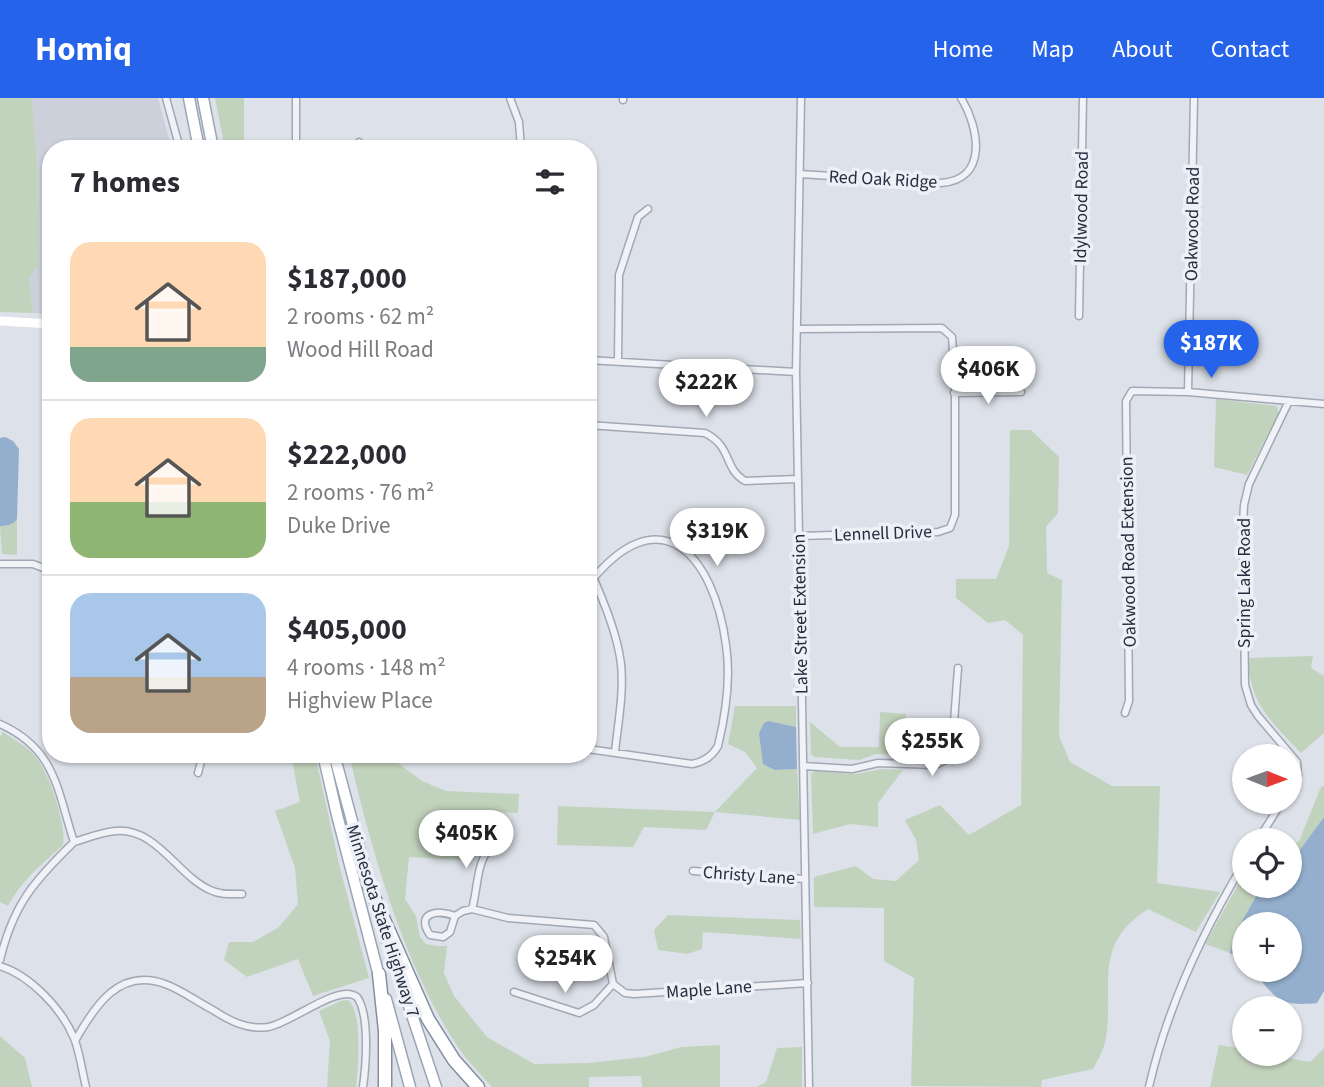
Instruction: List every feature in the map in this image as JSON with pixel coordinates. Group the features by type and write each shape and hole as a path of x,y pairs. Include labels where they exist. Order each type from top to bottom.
{"highway":[{"path":"369,886 428,1018 454,1060 478,1087"},
{"path":"379,974 385,1031 385,1087"}],"main road":[{"path":"189,98 197,140"},
{"path":"203,98 211,140"},
{"name":"Minnesota State Highway 7","path":"325,763 410,1087"},
{"name":"Minnesota State Highway 7","path":"336,763 369,886 436,1087"}],"street":[{"path":"166,98 178,140"},
{"path":"296,98 296,140"},
{"path":"510,98 519,122 520,140"},
{"name":"Lake Street Extension","path":"801,98 796,372 809,1087"},
{"name":"Red Oak Ridge","path":"800,174 941,183 958,180 971,167 976,150 972,120 961,98"},
{"name":"Idylwood Road","path":"1079,316 1083,98"},
{"name":"Oakwood Road","path":"1188,392 1194,98"},
{"path":"618,360 619,275 638,218 648,209"},
{"path":"0,321 42,323"},
{"name":"Lennell Drive","path":"797,329 942,328 952,337 954,393 955,515 950,528 938,532 799,536"},
{"path":"597,360 796,372"},
{"name":"Oakwood Road Extension","path":"1125,713 1129,701 1126,401 1132,391 1188,392"},
{"path":"954,393 1021,392"},
{"path":"1188,392 1324,404"},
{"name":"Spring Lake Road","path":"1282,744 1251,705 1245,685 1243,549 1244,505 1249,484 1289,401"},
{"path":"597,426 705,433 720,442 726,450 733,471 745,481 798,479"},
{"path":"597,574 621,550 639,541 671,543 682,547 699,564 716,603 726,643 728,685 720,738 713,754 699,763 597,750"},
{"path":"0,564 33,564 42,568"},
{"path":"597,589 615,636 621,663 615,752"},
{"path":"803,766 852,769 878,763 934,765 946,761 952,749 958,668"},
{"path":"0,724 24,736 42,755"},
{"path":"47,763 74,842"},
{"path":"198,773 201,763"},
{"path":"0,960 19,904 31,888 74,842 106,833 129,832 150,841 209,890 225,895 242,894"},
{"path":"472,909 478,891 481,863 490,848"},
{"name":"Christy Lane","path":"693,871 805,878"},
{"path":"1149,1087 1170,1013 1189,966 1232,883"},
{"path":"455,916 443,911 435,912 428,916 426,929 430,935 443,937 450,932 455,916 472,909 508,918 594,925 604,937 613,984 594,1005 579,1013 514,992"},
{"path":"0,966 12,971 42,994 69,1027 86,1087"},
{"path":"75,1041 102,999 111,991 134,982 165,984 225,1017 252,1027 280,1024 329,998 353,994 362,1007 365,1049 363,1087"},
{"name":"Maple Lane","path":"613,984 625,993 634,994 808,983"}],"shaded area":[{"path":"32,98 158,98 170,140 42,140 42,314 33,313 29,277 39,266 37,160"}],"green space":[{"path":"0,98 32,98 37,160 39,266 29,277 33,313 0,312"},
{"path":"215,98 244,98 244,140 223,140"},
{"path":"1216,399 1276,406 1278,409 1278,415 1247,475 1214,467"},
{"path":"1010,430 1031,430 1059,457 1058,513 1046,527 1047,573 1062,580 1059,736 1070,762 1112,786 1160,786 1157,883 1220,892 1196,932 1148,909 1130,923 1119,937 1112,951 1109,967 1106,1038 1093,1069 1042,1080 1041,1087 911,1086 914,978 884,961 884,908 814,907 814,877 856,866 873,879 896,881 919,860 916,840 905,820 940,805 969,835 1021,805 1023,635 1005,620 988,623 956,598 956,579 996,579 1009,546"},
{"path":"17,520 17,555 2,554 0,526 10,525"},
{"path":"1313,656 1311,668 1324,676 1324,733 1302,752 1302,744 1293,744 1271,721 1257,700 1248,658"},
{"path":"735,706 796,706 796,727 769,721 763,764 773,770 797,769 800,820 715,812 757,768 745,752 728,744"},
{"path":"880,712 906,714 904,755 876,754 859,760 814,757 811,754 810,722 840,747 879,747"},
{"path":"3,732 31,752 43,768 57,802 64,837 63,845 26,881 8,906 0,902 0,737"},
{"path":"293,763 317,763 340,868 369,978 313,996 298,959 247,977 224,960 229,942 253,942 279,927 298,904 295,868 275,811 300,802"},
{"path":"351,763 398,763 422,781 446,791 519,794 518,813 465,811 462,860 409,857 405,899 416,916 420,937 426,944 447,946 444,973 454,996 487,1037 534,1064 587,1063 645,1057 681,1047 720,1045 720,1087 642,1087 641,1076 589,1077 589,1087 492,1087 458,1047 419,976 390,902"},
{"path":"882,769 903,770 878,803 878,827 850,824 813,834 811,774 815,771 857,774"},
{"path":"1324,786 1324,817 1302,847 1302,834 1321,787"},
{"path":"558,806 715,812 706,830 644,827 633,847 557,845"},
{"path":"1232,896 1232,898 1255,898 1247,912 1232,912 1230,953 1205,944"},
{"path":"668,915 800,920 801,939 703,932 702,949 687,954 658,950 654,930"},
{"path":"348,1000 353,1006 358,1028 356,1087 327,1087 330,1041 319,1011"},
{"path":"0,1036 25,1058 32,1087 0,1087"},
{"path":"1219,1045 1232,1047 1232,1066 1302,1066 1302,1061 1310,1062 1324,1048 1324,1087 1210,1087"},
{"path":"802,1047 802,1087 757,1087 766,1082 777,1048"}],"water":[{"path":"0,438 13,441 19,449 17,519 10,525 0,526"},
{"path":"769,721 796,727 797,769 774,770 763,764 759,733 764,723"},
{"path":"1324,817 1324,991 1317,1003 1304,1004 1302,996 1275,996 1262,982 1302,982 1302,912 1247,912 1255,898 1302,898 1302,847"}]}
